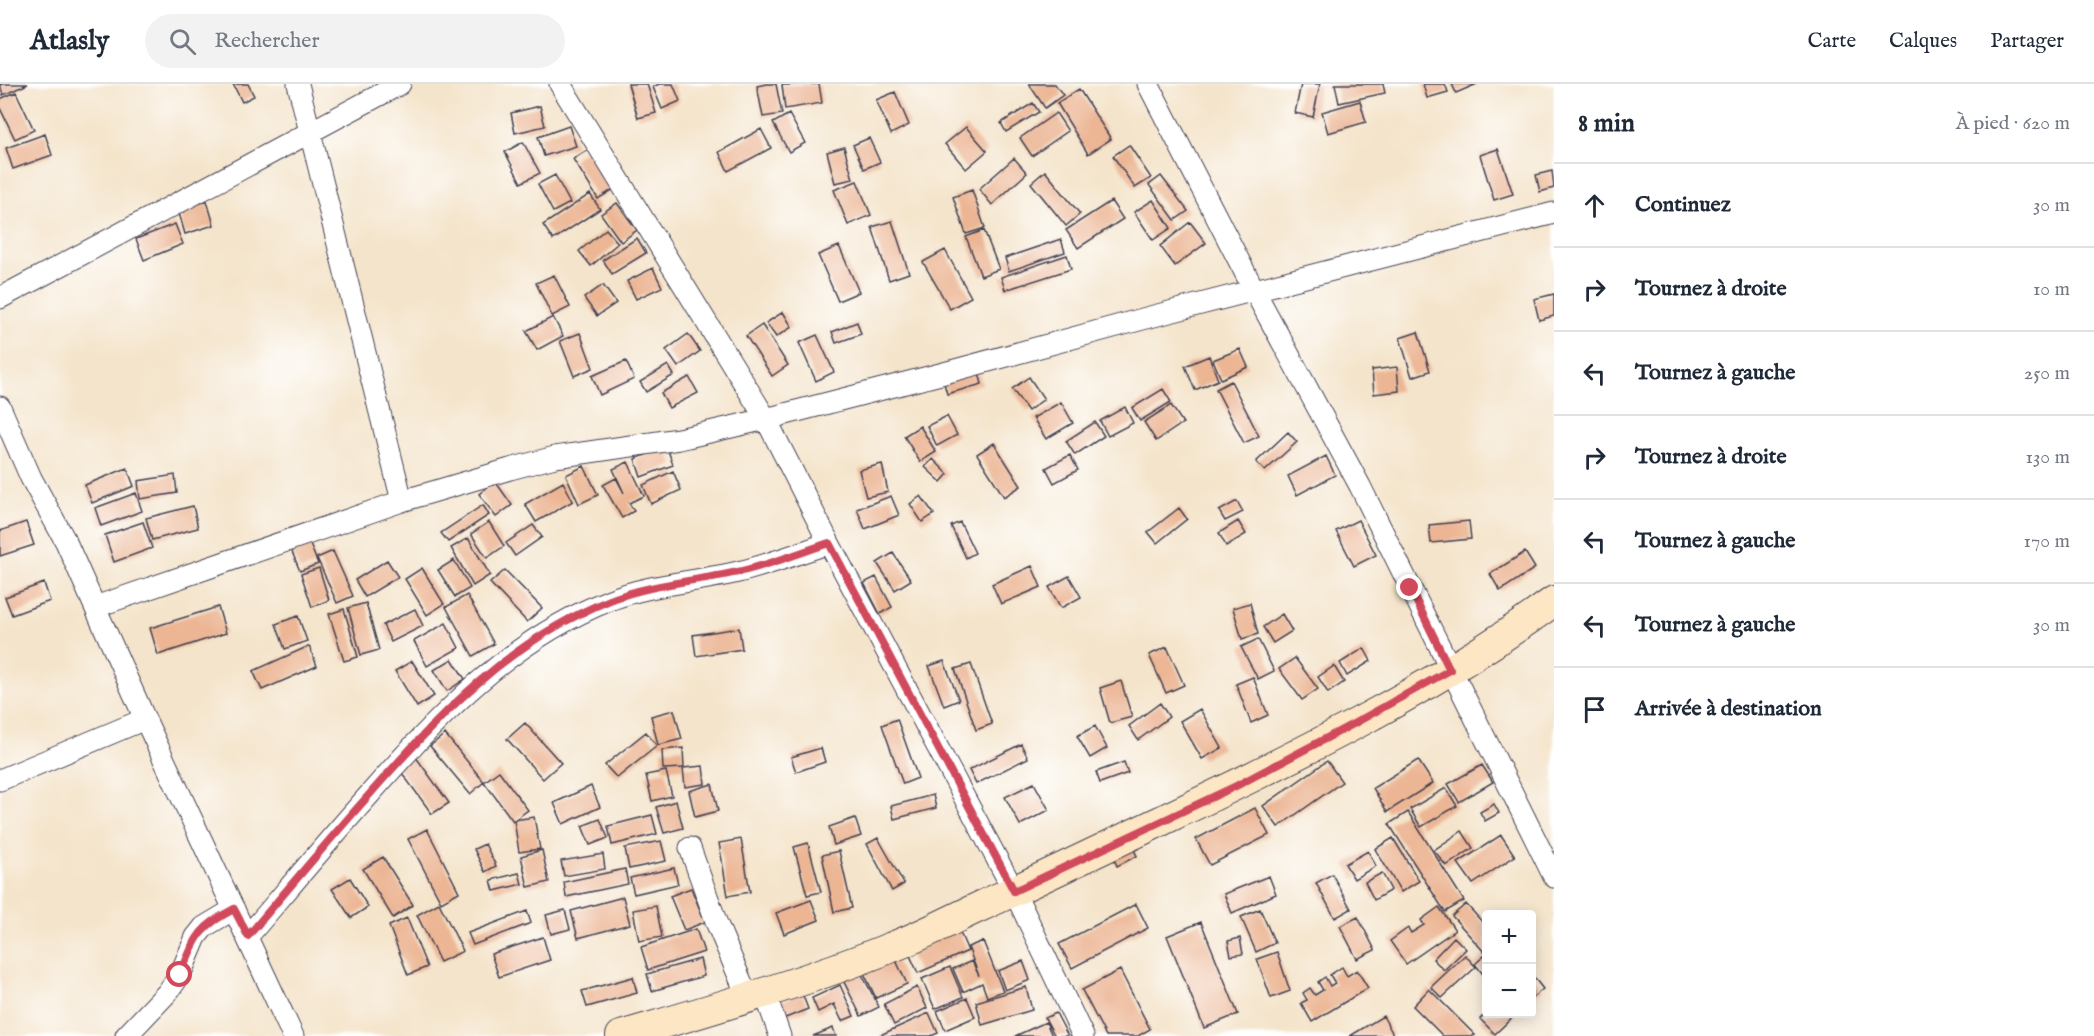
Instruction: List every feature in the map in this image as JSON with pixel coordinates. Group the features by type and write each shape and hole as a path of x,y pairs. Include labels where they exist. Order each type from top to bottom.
{"street":[{"path":"298,84 402,501"},
{"path":"0,298 400,84"},
{"path":"560,84 766,419 829,543 1014,891 1083,1036"},
{"path":"1148,84 1254,291 1360,486 1554,877"},
{"path":"95,607 402,501 555,457 679,439 766,419 1554,213"},
{"path":"0,407 31,478 66,542 293,1036"},
{"path":"248,936 411,746 502,662 540,636 588,609 613,599 661,586 738,572 829,543"},
{"path":"621,1036 756,996 895,946 1014,891 1236,786 1355,723 1511,633 1554,601"},
{"path":"0,780 146,719"},
{"path":"690,848 717,924 780,1036"},
{"path":"126,1036 167,993 180,975 196,937 204,927 234,909"}],"building":[{"path":"0,84 28,84 3,95"},
{"path":"233,84 248,84 254,96 242,102"},
{"path":"628,84 647,84 656,113 638,118"},
{"path":"659,84 673,84 680,101 662,109 653,87"},
{"path":"776,84 782,114 763,117 757,86"},
{"path":"819,84 822,103 785,109 782,85"},
{"path":"1029,84 1055,84 1063,95 1045,108"},
{"path":"1301,84 1320,84 1313,117 1295,113"},
{"path":"1335,84 1383,84 1385,93 1339,103"},
{"path":"1423,84 1445,84 1448,92 1427,98"},
{"path":"1452,84 1477,84 1456,93"},
{"path":"1079,89 1111,139 1088,154 1057,103"},
{"path":"16,92 34,130 15,139 0,108 0,99"},
{"path":"895,92 909,125 891,134 876,100"},
{"path":"1360,101 1366,122 1328,133 1322,112"},
{"path":"1033,103 1039,112 1006,132 1001,123"},
{"path":"540,106 545,126 515,133 511,113"},
{"path":"1056,113 1068,131 1032,156 1020,138"},
{"path":"789,114 805,143 789,152 773,123"},
{"path":"569,126 576,146 544,156 538,137"},
{"path":"966,127 987,151 966,169 945,144"},
{"path":"761,129 771,148 728,171 719,152"},
{"path":"45,134 52,155 13,169 6,148"},
{"path":"869,138 880,162 864,169 853,145"},
{"path":"523,142 540,173 521,183 505,152"},
{"path":"1129,145 1151,178 1135,188 1113,156"},
{"path":"844,147 853,179 835,183 827,152"},
{"path":"589,149 614,189 598,199 573,159"},
{"path":"1498,149 1513,194 1494,200 1480,155"},
{"path":"1014,158 1027,173 992,205 979,189"},
{"path":"1045,171 1080,214 1066,226 1031,183"},
{"path":"1552,171 1554,188 1540,192 1536,175"},
{"path":"555,175 570,203 553,212 538,184"},
{"path":"1161,176 1188,211 1175,220 1149,185"},
{"path":"857,181 871,215 848,225 834,190"},
{"path":"972,190 985,228 966,234 953,197"},
{"path":"590,194 600,209 553,240 543,225"},
{"path":"1153,200 1171,228 1153,240 1134,212"},
{"path":"207,201 214,225 185,234 178,210"},
{"path":"1111,201 1123,219 1078,248 1066,230"},
{"path":"617,203 637,230 621,242 601,214"},
{"path":"892,221 909,273 889,280 872,227"},
{"path":"1190,222 1206,243 1175,266 1160,246"},
{"path":"175,224 183,244 144,260 136,239"},
{"path":"606,229 618,243 591,266 579,251"},
{"path":"984,230 999,269 981,276 966,237"},
{"path":"637,238 646,253 612,274 603,260"},
{"path":"1061,239 1065,252 1009,271 1005,258"},
{"path":"839,246 859,292 838,301 818,255"},
{"path":"945,250 971,297 950,309 923,262"},
{"path":"1067,255 1071,269 1005,290 1001,277"},
{"path":"653,268 662,287 636,299 627,281"},
{"path":"554,275 570,307 552,316 536,283"},
{"path":"603,285 616,303 597,316 584,298"},
{"path":"1554,294 1554,316 1539,320 1534,299"},
{"path":"783,312 792,327 776,337 766,323"},
{"path":"553,317 563,336 537,350 526,331"},
{"path":"857,322 861,334 836,343 832,332"},
{"path":"762,325 788,365 772,376 746,336"},
{"path":"1418,332 1430,371 1412,377 1400,338"},
{"path":"580,333 593,368 574,376 560,341"},
{"path":"688,334 700,351 678,367 666,350"},
{"path":"817,335 834,372 816,381 799,343"},
{"path":"1240,349 1248,367 1221,379 1213,360"},
{"path":"1209,356 1218,380 1195,390 1185,366"},
{"path":"626,361 634,379 600,395 592,376"},
{"path":"668,365 674,375 646,392 640,382"},
{"path":"1397,367 1399,391 1374,394 1372,370"},
{"path":"979,373 982,384 947,394 944,383"},
{"path":"689,377 698,393 669,408 661,393"},
{"path":"1029,377 1044,399 1028,411 1012,389"},
{"path":"1231,381 1259,436 1244,443 1216,389"},
{"path":"1163,389 1171,402 1140,421 1132,408"},
{"path":"1061,402 1073,423 1046,439 1033,418"},
{"path":"1171,405 1183,423 1156,441 1144,422"},
{"path":"1125,407 1133,423 1108,436 1100,421"},
{"path":"947,416 957,435 937,446 927,426"},
{"path":"1095,422 1104,436 1075,455 1066,441"},
{"path":"920,426 936,452 920,462 904,436"},
{"path":"1288,432 1297,442 1265,471 1256,462"},
{"path":"994,443 1021,486 1004,497 977,454"},
{"path":"667,447 673,465 641,477 635,459"},
{"path":"1070,455 1078,470 1054,483 1046,468"},
{"path":"1326,456 1335,475 1297,495 1288,476"},
{"path":"933,459 948,474 941,482 925,467"},
{"path":"628,462 644,496 629,503 634,511 622,518 603,485 616,478 624,493 613,469"},
{"path":"882,464 888,492 866,497 859,470"},
{"path":"584,466 598,495 579,504 566,475"},
{"path":"127,468 134,486 92,503 85,485"},
{"path":"673,471 681,490 651,504 643,485"},
{"path":"175,475 177,493 140,499 138,481"},
{"path":"495,481 512,505 496,517 479,494"},
{"path":"563,482 573,501 536,522 525,504"},
{"path":"136,493 142,511 101,526 95,508"},
{"path":"891,496 899,515 865,529 857,509"},
{"path":"921,496 934,514 922,522 910,504"},
{"path":"1237,501 1243,512 1225,521 1219,511"},
{"path":"483,505 489,515 448,542 441,533"},
{"path":"193,506 198,528 152,540 146,518"},
{"path":"1179,508 1187,519 1157,543 1148,532"},
{"path":"1358,520 1376,555 1354,566 1336,531"},
{"path":"1238,521 1246,534 1226,546 1219,533"},
{"path":"1469,521 1471,539 1431,543 1429,525"},
{"path":"26,522 34,545 0,556 0,531"},
{"path":"143,522 152,548 114,562 105,535"},
{"path":"489,522 504,546 487,558 471,534"},
{"path":"960,522 975,553 966,558 951,526"},
{"path":"533,525 542,537 515,556 506,543"},
{"path":"307,537 318,564 300,571 289,545"},
{"path":"468,538 490,575 473,586 451,548"},
{"path":"333,551 353,596 337,603 317,558"},
{"path":"1525,552 1535,568 1500,591 1490,574"},
{"path":"893,553 911,580 895,590 877,563"},
{"path":"387,560 398,577 365,597 355,580"},
{"path":"454,560 470,588 455,597 438,570"},
{"path":"1032,566 1041,587 1001,604 992,584"},
{"path":"319,568 329,600 312,607 301,574"},
{"path":"422,568 444,604 427,615 405,579"},
{"path":"505,570 542,608 527,622 490,583"},
{"path":"1069,576 1081,597 1061,608 1049,587"},
{"path":"876,577 892,607 880,614 864,583"},
{"path":"44,583 50,601 12,615 5,597"},
{"path":"467,595 494,644 473,656 446,607"},
{"path":"366,603 379,650 361,655 348,608"},
{"path":"1250,603 1258,634 1242,639 1233,608"},
{"path":"218,607 226,633 158,655 150,628"},
{"path":"344,609 358,657 344,661 329,614"},
{"path":"415,609 423,626 391,642 383,625"},
{"path":"1282,614 1292,631 1273,643 1263,627"},
{"path":"298,616 307,641 285,649 276,624"},
{"path":"446,623 459,648 427,666 414,641"},
{"path":"739,628 742,649 696,656 693,635"},
{"path":"1258,639 1274,671 1258,679 1241,647"},
{"path":"309,646 317,666 262,690 253,671"},
{"path":"1167,647 1184,685 1166,693 1149,655"},
{"path":"1364,648 1371,661 1347,676 1340,663"},
{"path":"1295,658 1318,689 1302,700 1279,669"},
{"path":"452,659 465,679 447,691 434,670"},
{"path":"412,661 434,696 417,707 395,671"},
{"path":"944,661 959,700 944,706 929,666"},
{"path":"971,664 992,724 976,730 955,669"},
{"path":"1334,666 1344,682 1328,693 1318,677"},
{"path":"1253,677 1268,715 1251,723 1236,684"},
{"path":"1121,681 1132,717 1110,723 1100,688"},
{"path":"1160,703 1169,717 1138,740 1129,726"},
{"path":"1200,709 1222,748 1202,759 1180,721"},
{"path":"674,710 682,739 658,745 651,716"},
{"path":"897,719 918,778 903,784 882,725"},
{"path":"525,723 561,763 543,779 507,739"},
{"path":"1095,726 1107,748 1090,758 1077,736"},
{"path":"646,732 657,746 617,778 605,765"},
{"path":"445,734 484,782 470,794 430,746"},
{"path":"1021,744 1028,758 976,784 969,770"},
{"path":"683,748 684,768 663,769 662,750"},
{"path":"821,748 825,762 796,772 791,757"},
{"path":"413,753 449,803 432,814 396,765"},
{"path":"1418,760 1433,783 1387,812 1373,788"},
{"path":"1327,761 1342,782 1278,827 1263,806"},
{"path":"1124,762 1128,773 1100,783 1096,772"},
{"path":"1482,765 1493,782 1459,802 1448,784"},
{"path":"703,766 705,784 685,787 683,768"},
{"path":"499,771 528,810 513,821 484,782"},
{"path":"666,771 672,796 652,801 646,775"},
{"path":"1034,783 1049,810 1020,825 1005,797"},
{"path":"712,784 718,811 695,817 689,791"},
{"path":"591,786 600,807 563,824 554,803"},
{"path":"1446,788 1457,806 1421,827 1410,809"},
{"path":"933,795 936,808 894,819 891,806"},
{"path":"676,801 683,828 664,833 656,807"},
{"path":"1494,804 1499,813 1485,821 1480,812"},
{"path":"1255,808 1269,835 1210,865 1196,839"},
{"path":"1408,812 1464,901 1445,912 1389,824"},
{"path":"652,815 657,834 612,845 608,826"},
{"path":"534,817 540,849 519,852 514,820"},
{"path":"855,818 861,836 834,845 829,827"},
{"path":"600,819 608,838 590,845 582,826"},
{"path":"427,829 459,892 441,902 408,839"},
{"path":"1462,831 1473,848 1446,866 1434,850"},
{"path":"1501,835 1515,856 1473,884 1458,863"},
{"path":"878,838 904,884 892,891 867,844"},
{"path":"1393,838 1419,881 1401,892 1375,849"},
{"path":"741,839 750,892 728,896 719,843"},
{"path":"661,841 666,861 629,869 625,848"},
{"path":"808,843 821,892 807,895 794,847"},
{"path":"485,844 496,866 485,872 474,849"},
{"path":"1131,844 1137,856 1117,866 1112,854"},
{"path":"542,850 549,882 528,887 521,856"},
{"path":"839,851 852,908 834,912 822,855"},
{"path":"1368,851 1376,866 1354,879 1345,864"},
{"path":"603,854 605,869 564,876 561,861"},
{"path":"383,857 413,905 393,918 363,869"},
{"path":"674,868 678,884 634,894 630,878"},
{"path":"625,869 628,884 566,897 564,882"},
{"path":"519,873 522,884 494,891 491,880"},
{"path":"1382,873 1391,890 1374,900 1365,882"},
{"path":"1332,874 1351,909 1335,918 1316,883"},
{"path":"1269,876 1276,894 1232,913 1224,894"},
{"path":"350,878 368,907 351,918 332,889"},
{"path":"691,888 705,922 684,930 670,896"},
{"path":"623,897 630,924 578,938 571,911"},
{"path":"811,900 819,920 784,934 776,913"},
{"path":"439,903 463,951 440,962 417,915"},
{"path":"1136,904 1148,928 1072,968 1059,944"},
{"path":"1466,904 1482,922 1482,950 1452,916"},
{"path":"656,906 662,937 639,941 633,910"},
{"path":"1439,907 1455,930 1406,964 1390,941 1408,928 1411,933 1424,925 1421,920"},
{"path":"1260,909 1275,943 1256,952 1241,917"},
{"path":"565,910 570,929 551,934 546,915"},
{"path":"527,911 531,923 473,945 468,933"},
{"path":"1358,917 1375,950 1357,959 1340,926"},
{"path":"407,918 427,967 408,975 389,926"},
{"path":"1201,922 1238,1014 1204,1028 1167,936"},
{"path":"958,928 968,951 918,973 908,951"},
{"path":"696,929 704,952 648,970 641,947"},
{"path":"543,937 550,960 499,977 491,954"},
{"path":"1454,937 1466,949 1444,970 1433,959"},
{"path":"1240,938 1243,954 1231,956 1228,941"},
{"path":"983,941 1003,991 987,997 982,983 963,992 953,969 972,961 979,976 968,947"},
{"path":"1277,952 1290,991 1271,998 1257,959"},
{"path":"893,954 907,984 876,998 862,969"},
{"path":"1465,955 1476,967 1442,998 1431,987"},
{"path":"1482,958 1482,973 1475,964"},
{"path":"700,959 704,976 652,991 647,974"},
{"path":"1023,961 1030,980 1005,990 998,971"},
{"path":"858,967 879,1007 861,1016 841,976"},
{"path":"950,967 963,997 935,1009 922,979"},
{"path":"1342,967 1347,976 1357,970 1368,988 1312,1022 1301,1003 1307,1000 1303,993 1310,988 1315,995 1323,990 1318,982 1325,977 1330,986 1335,983 1330,975"},
{"path":"1120,970 1150,1029 1138,1036 1106,1036 1082,990"},
{"path":"633,977 637,993 587,1007 582,991"},
{"path":"1536,980 1543,989 1536,995"},
{"path":"840,985 854,1016 842,1021 834,1004 818,1012 812,998"},
{"path":"917,987 927,1008 894,1025 884,1004"},
{"path":"1026,987 1032,1010 982,1025 976,1002"},
{"path":"1429,989 1475,1035 1443,1036 1413,1006"},
{"path":"802,993 808,1009 783,1019 777,1003"},
{"path":"967,998 975,1017 945,1030 937,1011"},
{"path":"929,1013 938,1033 931,1036 878,1036"},
{"path":"1056,1013 1068,1036 1055,1036 1045,1018"},
{"path":"1383,1016 1394,1036 1350,1036"},
{"path":"1482,1017 1512,1018 1495,1034 1480,1019"},
{"path":"1046,1022 1052,1036 1015,1036"},
{"path":"833,1028 836,1036 813,1036"}],"route":[{"path":"180,975 196,937 204,927 220,916 234,909 248,936 411,746 473,687 502,662 540,636 588,609 613,599 661,586 738,572 829,543 1014,891 1236,786 1450,670 1410,588"}]}
